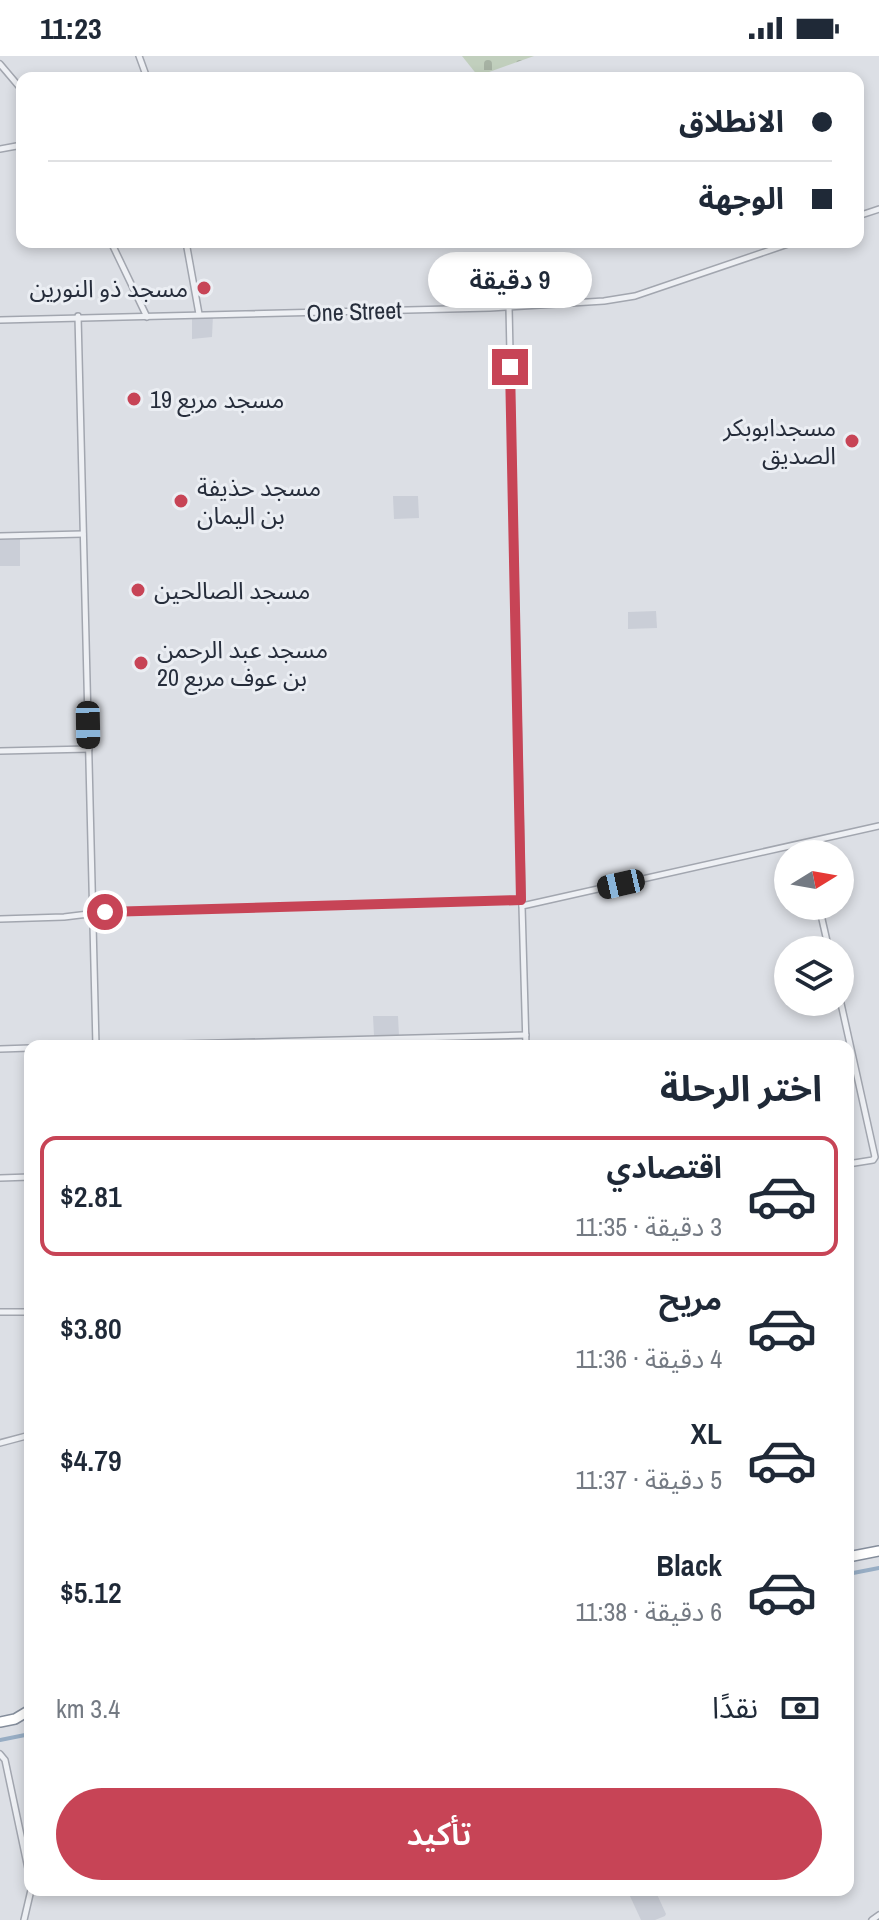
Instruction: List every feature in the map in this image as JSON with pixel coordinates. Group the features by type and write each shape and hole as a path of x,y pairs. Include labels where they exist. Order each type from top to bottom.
{"highway":[{"path":"854,1558 879,1553"},
{"path":"0,1724 24,1715"}],"street":[{"path":"0,64 16,83"},
{"path":"114,248 147,316"},
{"path":"187,248 199,314"},
{"name":"One Street","path":"647,290 766,248"},
{"name":"One Street","path":"0,319 458,308 611,299 776,248"},
{"path":"509,306 526,1040"},
{"name":"One Street","path":"147,316 239,314"},
{"path":"78,317 96,1040"},
{"path":"0,536 83,534"},
{"path":"0,751 89,749"},
{"path":"818,840 879,826"},
{"path":"0,918 522,903 774,850"},
{"path":"844,1016 849,1040"},
{"path":"336,1040 526,1035"},
{"path":"0,1049 24,1048"},
{"path":"854,1061 875,1155 874,1159 854,1163"},
{"path":"0,1178 24,1177"},
{"path":"0,1312 24,1312"},
{"path":"0,1443 24,1437"},
{"path":"0,1754 5,1760 24,1850"},
{"path":"24,1920 30,1896"},
{"path":"872,1920 879,1915"}],"shaded area":[{"path":"213,315 212,337 192,339 192,316"},
{"path":"393,496 418,496 419,518 394,519"},
{"path":"20,539 20,566 0,566 0,540"},
{"path":"656,611 657,628 628,629 628,612"},
{"path":"373,1016 398,1016 399,1036 374,1036"},
{"path":"630,1896 658,1896 665,1916 641,1920"}],"green space":[{"path":"462,56 534,56 489,72 475,72"}],"waterway":[{"path":"854,1573 879,1568"},
{"path":"0,1740 24,1735"}],"place":[{"name":"مسجد ذو النورين","path":"204,288"},
{"name":"مسجد مربع 19","path":"134,399"},
{"name":"مسجدابوبكر الصديق","path":"852,441"},
{"name":"مسجد حذيفة بن اليمان","path":"181,501"},
{"name":"مسجد الصالحين","path":"138,590"},
{"name":"مسجد عبد الرحمن بن عوف مربع 20","path":"141,663"}],"route":[{"path":"105,912 521,900 510,367"}]}
